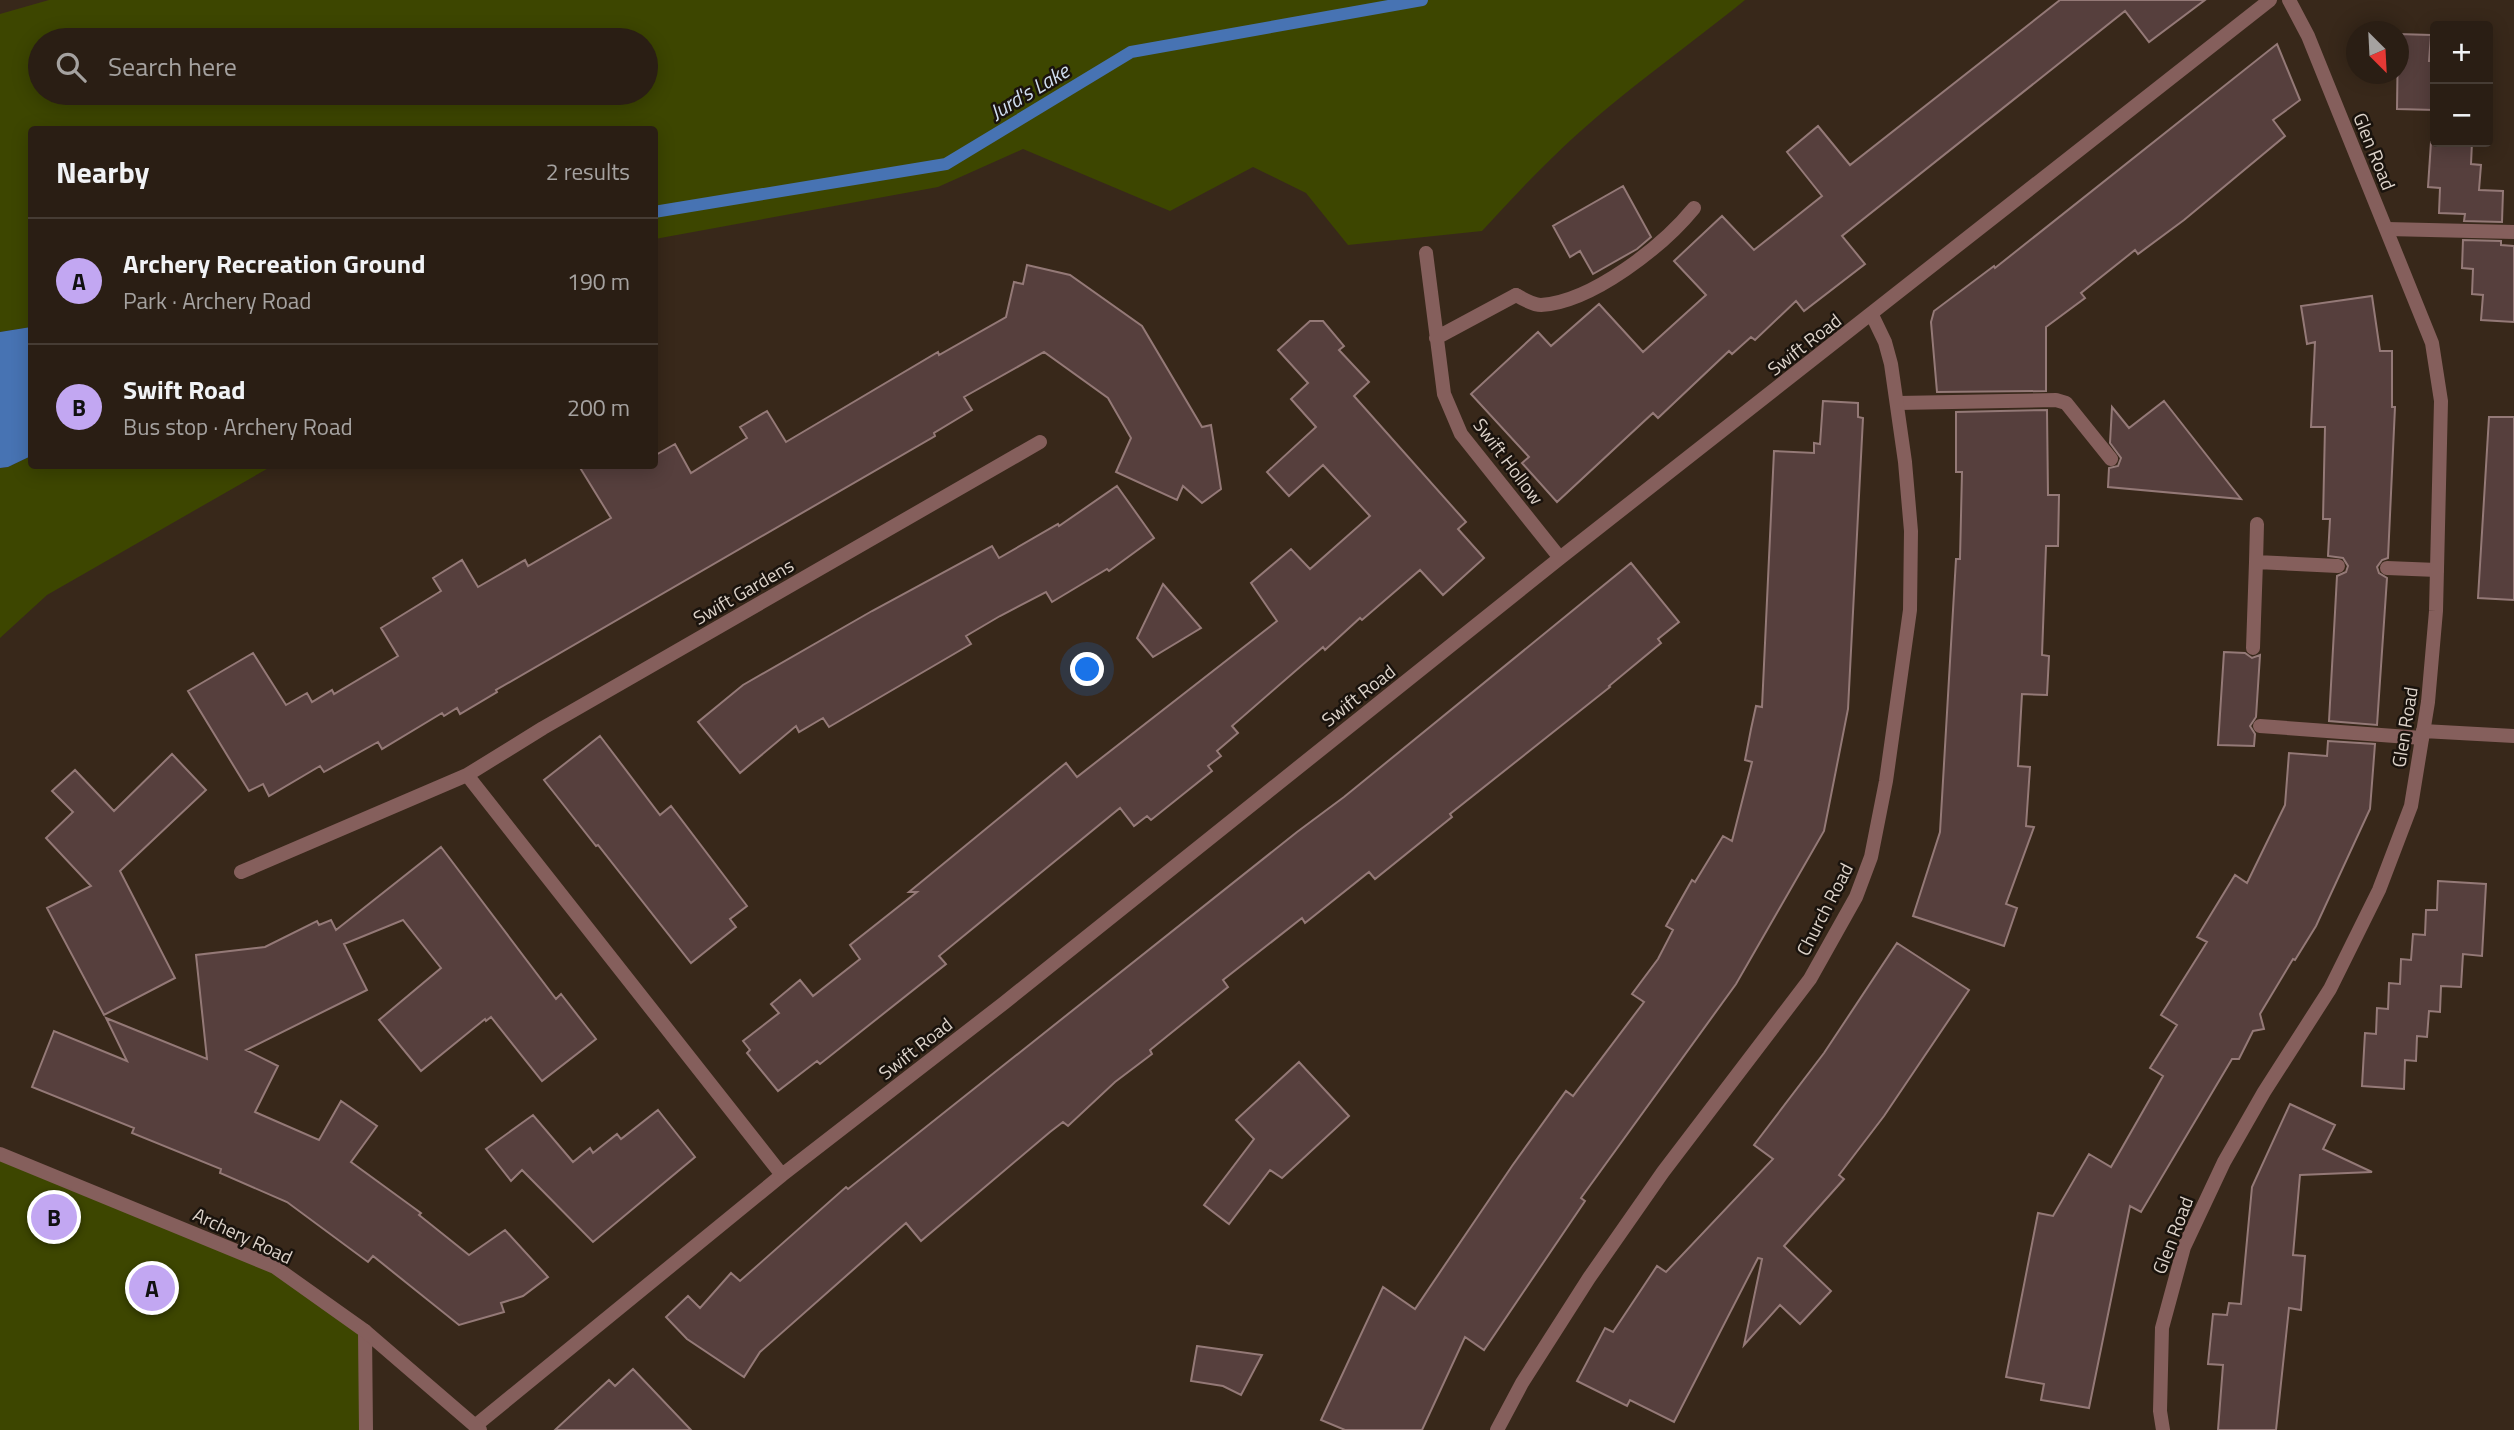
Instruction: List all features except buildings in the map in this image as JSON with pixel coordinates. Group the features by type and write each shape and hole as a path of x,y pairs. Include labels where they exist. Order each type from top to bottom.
{"street":[{"name":"Swift Road","path":"477,1428 782,1175 1004,1003 1560,558 2270,0"},
{"name":"Glen Road","path":"2163,1430 2160,1410 2162,1328 2184,1247 2224,1162 2264,1092 2330,989 2379,890 2411,806 2423,734 2435,624 2441,401 2432,342 2308,36 2289,0"},
{"path":"1436,338 1516,295 1538,306 1564,300 1602,284 1647,255 1682,223 1694,208"},
{"path":"2386,229 2514,232"},
{"name":"Swift Hollow","path":"1426,253 1444,394 1461,434 1560,558"},
{"name":"Church Road","path":"1497,1430 1522,1383 1589,1278 1663,1171 1810,979 1856,897 1871,857 1886,781 1910,610 1911,531 1898,403 1885,342 1872,315"},
{"path":"1898,403 2056,400 2067,403 2111,459"},
{"name":"Swift Gardens","path":"241,872 467,775 543,728 1040,442"},
{"path":"2252,648 2257,524"},
{"path":"2256,562 2338,566"},
{"path":"2387,568 2437,570"},
{"path":"2260,726 2514,736"},
{"path":"467,775 782,1175"},
{"name":"Archery Road","path":"0,1154 275,1267 365,1331 477,1428"},
{"path":"365,1331 366,1430"}],"green space":[{"path":"49,0 1745,0 1576,136 1482,231 1348,245 1306,193 1253,167 1170,211 1023,149 938,187 658,238 658,126 28,126 28,327 0,332 0,14"},
{"path":"28,457 28,469 267,469 47,595 0,638 0,468"},
{"path":"0,1154 275,1267 365,1331 366,1430 0,1430"}],"water":[{"path":"28,327 28,457 0,468 0,332"}],"waterway":[{"name":"Jurd's Lake","path":"658,211 946,164 1131,52 1422,0"}],"place":[{"name":"Swift Road","path":"54,1217"},
{"name":"Archery Recreation Ground","path":"152,1288"}]}
